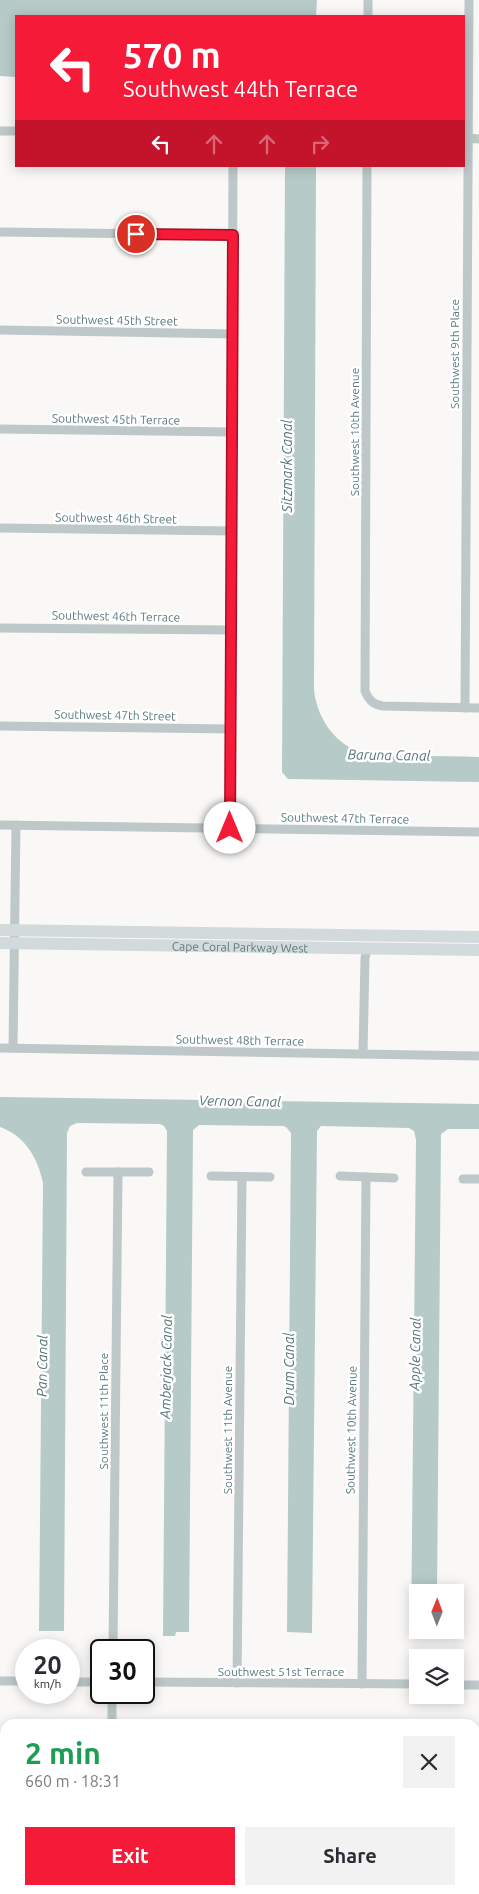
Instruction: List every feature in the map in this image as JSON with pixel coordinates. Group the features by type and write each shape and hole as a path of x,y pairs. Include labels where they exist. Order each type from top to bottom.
{"main road":[{"name":"Cape Coral Parkway West","path":"0,930 15,937 267,947 479,950"},
{"name":"Cape Coral Parkway West","path":"0,943 15,937 356,935 479,937"},
{"path":"267,947 289,941 350,942 354,941 356,935"},
{"path":"367,948 382,942 447,943 462,937"}],"street":[{"path":"368,0 368,15"},
{"name":"Southwest 9th Place","path":"465,708 466,138 469,0"},
{"path":"0,131 15,131"},
{"path":"466,138 479,139"},
{"path":"230,828 233,167"},
{"name":"Southwest 10th Avenue","path":"367,167 365,691 368,698 376,705 465,708"},
{"path":"0,232 233,235"},
{"name":"Southwest 45th Street","path":"0,330 233,334"},
{"name":"Southwest 45th Terrace","path":"0,430 232,432"},
{"name":"Southwest 46th Street","path":"0,528 232,531"},
{"name":"Southwest 46th Terrace","path":"0,628 231,630"},
{"path":"465,708 479,708"},
{"name":"Southwest 47th Street","path":"0,726 230,729"},
{"name":"Southwest 47th Terrace","path":"0,825 479,832"},
{"path":"13,1048 16,825"},
{"path":"363,1054 365,958 367,948"},
{"name":"Southwest 48th Terrace","path":"0,1048 479,1056"},
{"path":"86,1172 149,1172"},
{"name":"Southwest 11th Place","path":"113,1639 118,1172"},
{"path":"212,1176 270,1177"},
{"path":"340,1176 394,1178"},
{"name":"Southwest 11th Avenue","path":"237,1683 242,1177"},
{"name":"Southwest 10th Avenue","path":"362,1684 366,1177"},
{"path":"463,1179 479,1179"},
{"path":"0,1681 15,1681"},
{"name":"Southwest 51st Terrace","path":"155,1682 409,1684"},
{"path":"464,1684 479,1685"},
{"path":"112,1704 112,1719"}],"water":[{"path":"0,0 317,0 316,15 15,15 15,77 0,76"},
{"name":"Sitzmark Canal","path":"285,167 316,167 314,690 316,701 319,711 330,731 346,746 356,751 378,755 479,757 479,782 288,779 282,772"},
{"path":"0,1097 479,1104 479,1129 448,1129 441,1134 437,1584 412,1584 416,1140 414,1131 409,1128 321,1126 317,1131 312,1633 287,1632 291,1133 283,1126 199,1125 193,1130 189,1632 176,1632 175,1636 163,1636 167,1131 160,1124 77,1123 70,1126 67,1133 64,1631 39,1631 43,1183 38,1165 29,1149 17,1136 0,1127"}],"route":[{"path":"136,234 233,235 230,828"}],"water label":[{"name":"Baruna Canal","path":"389,755"},
{"name":"Vernon Canal","path":"240,1101"},
{"name":"Apple Canal","path":"415,1354"},
{"name":"Pan Canal","path":"42,1366"},
{"name":"Amberjack Canal","path":"166,1367"},
{"name":"Drum Canal","path":"289,1369"}]}
